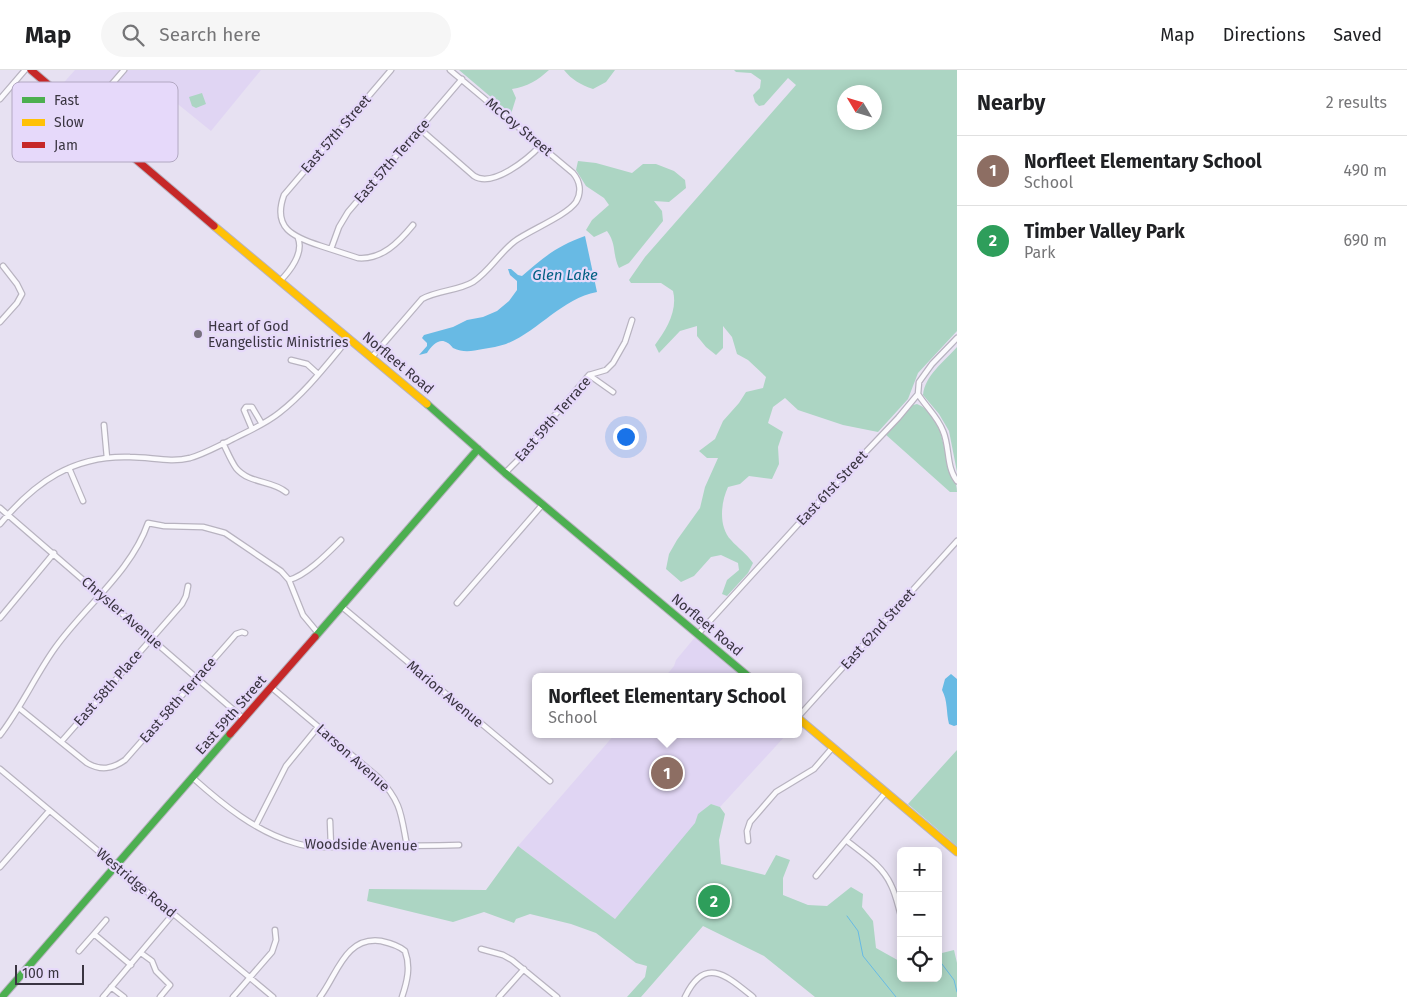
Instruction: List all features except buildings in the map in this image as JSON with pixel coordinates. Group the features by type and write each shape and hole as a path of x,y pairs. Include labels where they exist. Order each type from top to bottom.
{"street":[{"path":"15,82 25,70"},
{"name":"Norfleet Road","path":"31,70 45,82"},
{"path":"114,82 124,70"},
{"name":"East 57th Street","path":"298,238 292,235 284,225 281,217 280,206 284,195 391,70"},
{"name":"McCoy Street","path":"372,357 422,299 433,293 467,285 474,281 516,241 570,208 578,198 580,190 577,178 573,173 450,70"},
{"name":"East 57th Terrace","path":"331,249 339,227 348,212 462,79"},
{"path":"0,99 12,85"},
{"path":"420,129 474,176 483,180 495,178 529,158 541,145"},
{"name":"Norfleet Road","path":"139,162 744,673"},
{"path":"298,238 358,258 373,258 394,245 413,225"},
{"path":"280,281 289,272 296,259 300,241 298,238"},
{"path":"0,322 17,303 22,294 3,266"},
{"name":"East 59th Terrace","path":"505,473 519,459 542,429 589,375 606,370 613,363 626,342 632,320"},
{"path":"0,524 42,482 69,468 92,460 122,456 181,460 198,455 262,424 291,403 349,338"},
{"name":"East 61st Street","path":"698,634 918,394 919,382 932,364 957,338"},
{"path":"291,360 307,364 318,374"},
{"path":"589,375 613,392"},
{"path":"918,394 944,432 949,462 957,481"},
{"path":"252,429 244,414 246,406 252,407 262,424"},
{"path":"104,425 108,458"},
{"path":"223,443 233,463 241,473 254,480 274,484 286,492"},
{"name":"East 59th Street","path":"2,997 478,449"},
{"path":"69,468 83,501"},
{"path":"457,603 542,504"},
{"name":"Chrysler Avenue","path":"0,508 244,719"},
{"path":"0,735 19,708 54,649 132,557 144,536 148,523 164,526 203,526 225,533 274,565 289,580 303,615 318,634"},
{"path":"289,580 318,562 341,540"},
{"name":"East 62nd Street","path":"802,714 957,541"},
{"path":"0,618 54,554"},
{"name":"East 58th Place","path":"61,742 182,604 188,586"},
{"name":"Marion Avenue","path":"341,606 550,781"},
{"name":"East 58th Terrace","path":"61,742 92,766 110,768 117,766 125,760 236,634 245,633"},
{"name":"Larson Avenue","path":"271,687 379,778 399,806 407,846"},
{"path":"19,708 61,742"},
{"path":"802,721 957,852"},
{"path":"256,825 286,766 318,727"},
{"path":"748,841 747,831 750,822 776,792 814,768 834,747"},
{"name":"Westridge Road","path":"0,769 273,997"},
{"name":"Woodside Avenue","path":"193,778 225,806 256,825 294,843 331,846 459,846"},
{"path":"816,876 886,792"},
{"path":"0,867 49,811"},
{"path":"330,821 331,846"},
{"path":"846,840 876,864 886,876 892,886 897,903"},
{"path":"103,997 173,914"},
{"path":"80,951 106,920"},
{"path":"233,997 272,952 276,940 275,930"},
{"path":"94,934 131,965"},
{"path":"320,997 332,980 343,958 354,947 364,942 376,941 390,943 405,951 409,966 402,997"},
{"path":"481,949 503,955 524,969 558,997"},
{"path":"141,953 152,961 156,971 170,984 160,997"},
{"path":"499,997 524,969"},
{"path":"685,997 695,980 706,975 721,974 729,977 753,997"},
{"path":"111,987 124,997"}],"shaded area":[{"path":"75,70 261,70 211,131 178,104 178,82 64,82"},
{"path":"696,636 739,673 668,673 676,660"},
{"path":"612,738 783,738 720,807 711,804 692,832 615,919 518,846"}],"green space":[{"path":"459,70 549,70 523,87 512,89 516,98 511,114"},
{"path":"564,70 615,70 606,82 593,89 577,82"},
{"path":"734,70 957,70 957,331 918,373 908,399 878,432 843,425 798,410 785,398 773,407 768,423 783,432 778,447 779,464 772,479 749,476 740,484 728,487 722,507 722,521 727,534 753,563 748,573 727,596 722,594 727,580 739,570 738,563 721,555 711,557 694,576 681,582 666,569 669,554 700,508 705,487 718,458 707,458 699,451 715,439 723,421 746,392 763,388 766,377 748,360 737,354 732,337 723,326 723,348 716,355 697,336 697,326 680,331 659,353 655,345 670,320 674,306 673,291 661,283 631,283 629,280 645,257 796,85 788,78 764,105 759,106 755,102 753,95 760,88 761,80 751,73 736,72"},
{"path":"202,93 206,104 196,108 192,106 189,97"},
{"path":"578,161 596,163 632,173 643,164 656,164 674,171 685,180 686,188 669,202 654,201 662,211 663,221 629,263 619,268 612,241 607,231 594,237 586,230 592,220 609,205 604,198 586,186 576,170"},
{"path":"957,347 957,472 949,431 939,414 923,395 931,375"},
{"path":"917,404 925,408 940,430 948,465 957,492 950,492 885,434 913,405"},
{"path":"957,750 957,846 908,804"},
{"path":"711,804 720,807 725,814 719,840 721,864 765,875 776,855 790,860 783,878 783,895 808,905 827,906 851,887 863,894 862,907 873,921 876,948 897,960 897,982 942,982 942,953 954,950 957,963 957,997 815,997 764,956 703,926 641,997 627,997 645,977 647,966 636,963 596,933 571,924 530,914 516,919 514,923 484,912 453,922 367,901 369,889 486,890 518,846 615,919 695,823 698,814"}],"water":[{"name":"Glen Lake","path":"585,236 597,292 572,301 529,331 506,344 464,351 457,350 442,341 436,343 427,353 419,355 427,346 427,343 422,338 424,335 453,327 467,320 483,317 497,311 509,301 517,290 517,281 510,275 508,269 522,276 551,253"},
{"path":"951,674 957,679 957,725 954,726 949,724 942,690 945,679"}],"waterway":[{"path":"847,916 858,931 863,956 896,997"},
{"path":"942,964 954,980 957,992"}],"traffic: fast":[{"path":"427,404 505,473 744,673"},
{"path":"315,637 478,449"},
{"path":"2,997 230,734"}],"traffic: slow":[{"path":"214,226 427,404"},
{"path":"802,721 957,852"}],"traffic: jam":[{"path":"31,70 45,82"},
{"path":"139,162 214,226"},
{"path":"230,734 315,637"}],"place":[{"name":"Heart of God Evangelistic Ministries","path":"198,334"},
{"name":"Norfleet Elementary School","path":"667,773"},
{"name":"Timber Valley Park","path":"714,901"}]}
